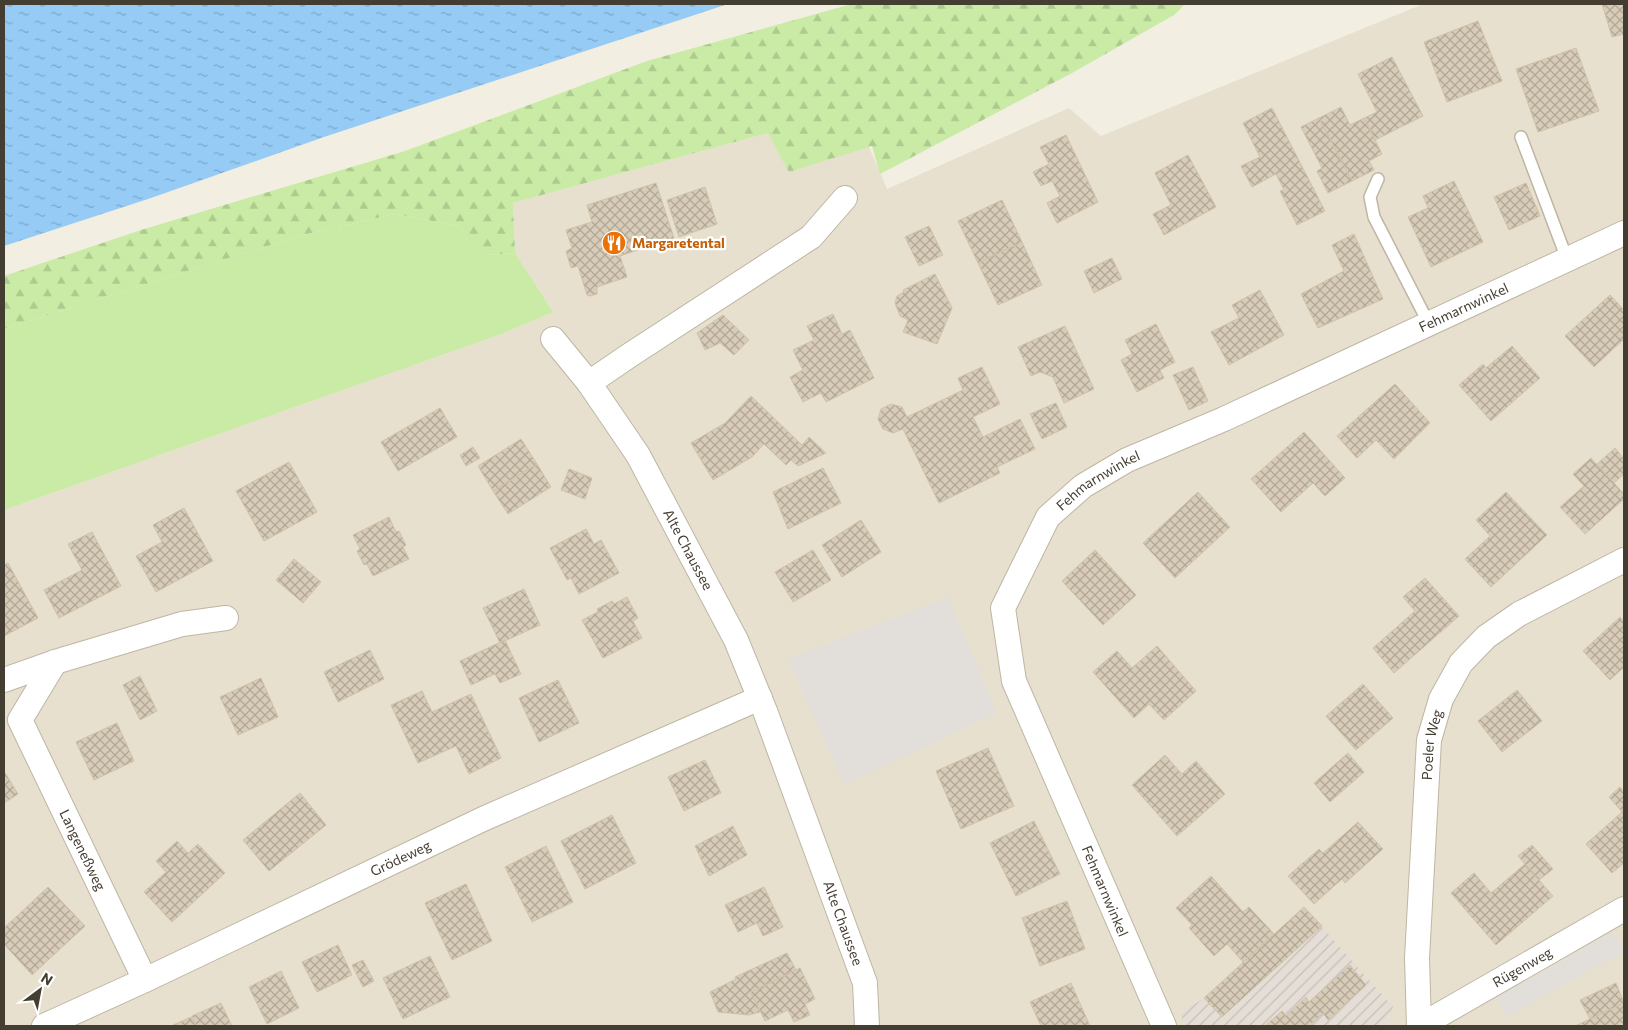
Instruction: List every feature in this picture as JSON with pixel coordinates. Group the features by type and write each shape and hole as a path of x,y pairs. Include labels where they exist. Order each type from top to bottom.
{"street":[{"path":"589,383 811,237 846,198"},
{"name":"Fehmarnwinkel","path":"1164,1026 1014,681 1004,608 1048,518 1083,486 1127,460 1224,419 1624,233"},
{"name":"Alte Chaussee","path":"553,339 589,383 638,454 736,640 760,698 865,984 867,1026"},
{"name":"Poeler Weg","path":"1420,1026 1417,958 1429,740 1441,699 1461,663 1486,637 1519,614 1624,560"},
{"path":"4,680 55,662 182,624 226,618"},
{"name":"Langeneßweg","path":"55,662 12,716 145,980"},
{"name":"Grödeweg","path":"44,1026 483,819 760,698"},
{"name":"Rügenweg","path":"1420,1026 1624,909"}],"lane":[{"path":"1521,137 1567,259"},
{"path":"1378,179 1370,197 1374,217 1428,324"}],"shaded area":[{"path":"1423,4 1624,4 1624,1026 4,1026 4,510 499,335 553,312 515,253 513,203 771,132 868,145 887,189 1069,108 1101,136"},
{"path":"948,597 997,713 844,785 788,659"},
{"path":"1304,907 1393,1007 1387,1023 1382,1026 1185,1026 1180,1014 1204,998"},
{"path":"1613,932 1624,951 1507,1017 1496,998"}],"green space":[{"path":"852,4 1185,4 1174,15 1072,73 880,174 872,146 789,172 768,133 513,203 515,253 484,255 468,242 459,226 395,214 303,235 4,329 4,276 141,230 405,151 647,61"},
{"path":"395,214 459,226 468,242 484,255 515,253 553,312 499,335 4,510 4,329 303,235"}],"water":[{"path":"4,4 728,4 324,137 151,198 4,246"}],"building":[{"path":"1602,4 1624,4 1624,34 1612,37"},
{"path":"1478,21 1502,81 1447,102 1424,42"},
{"path":"1576,48 1599,111 1538,132 1516,69"},
{"path":"1392,57 1423,116 1375,140 1364,118 1377,112 1358,74"},
{"path":"1341,107 1350,125 1364,118 1382,154 1369,161 1374,170 1352,181 1319,118"},
{"path":"1272,108 1325,211 1297,225 1280,191 1284,190 1276,174 1252,187 1241,166 1260,157 1243,123"},
{"path":"1319,118 1352,181 1328,193 1317,171 1322,168 1301,127"},
{"path":"1066,135 1098,202 1057,223 1047,203 1060,196 1052,181 1041,186 1033,172 1049,164 1040,147"},
{"path":"1188,155 1216,207 1164,235 1153,214 1171,205 1155,173"},
{"path":"1454,181 1483,242 1431,267 1408,217 1428,208 1423,196"},
{"name":"Margaretental","path":"656,183 674,238 620,256 627,277 597,287 597,294 587,295 578,266 571,268 566,251 572,248 566,230 592,222 587,205"},
{"path":"1526,183 1540,216 1509,230 1494,197"},
{"path":"705,187 717,224 679,237 667,200"},
{"path":"1002,200 1022,242 978,263 958,221"},
{"path":"929,226 943,255 919,266 905,237"},
{"path":"1354,234 1383,299 1318,328 1301,294 1344,271 1332,245"},
{"path":"1022,242 1042,285 998,305 978,263"},
{"path":"1112,258 1122,279 1094,293 1084,271"},
{"path":"935,274 952,308 937,344 903,332 908,320 900,316 895,303 897,296 904,292 903,290"},
{"path":"1260,290 1284,335 1229,365 1211,332 1239,318 1232,305"},
{"path":"1610,295 1624,310 1624,339 1594,367 1565,336"},
{"path":"833,314 842,334 850,330 874,378 826,402 821,393 803,402 790,377 803,370 793,350 814,340 807,326"},
{"path":"723,315 749,340 734,355 720,343 705,350 697,333"},
{"path":"1156,324 1175,362 1160,370 1164,378 1137,392 1121,360 1132,354 1125,340"},
{"path":"1065,326 1094,389 1064,403 1053,377 1040,372 1031,376 1018,347"},
{"path":"1512,346 1540,378 1491,421 1459,385 1483,364 1486,368"},
{"path":"982,367 1000,404 973,417 983,437 1020,419 1035,449 997,467 1000,473 939,503 903,429 893,433 883,429 878,419 881,409 891,404 902,407 907,417 963,390 958,378"},
{"path":"1193,367 1208,401 1189,410 1173,375"},
{"path":"1395,384 1430,423 1394,459 1376,440 1357,458 1337,436"},
{"path":"751,396 802,445 809,437 826,453 798,466 791,460 786,465 764,444 752,457 713,480 691,443 725,423"},
{"path":"1056,403 1067,427 1042,439 1030,414"},
{"path":"440,408 457,437 398,471 381,442"},
{"path":"1304,432 1345,478 1325,496 1313,483 1281,512 1251,479"},
{"path":"521,439 537,464 493,491 478,466"},
{"path":"473,447 480,458 466,466 460,455"},
{"path":"1615,448 1624,459 1624,474 1614,483 1597,464"},
{"path":"1591,458 1624,494 1624,499 1585,534 1560,507 1584,486 1573,474"},
{"path":"289,462 317,512 264,541 236,491"},
{"path":"537,464 551,487 508,514 493,491"},
{"path":"823,468 841,503 788,529 773,492"},
{"path":"569,469 592,478 585,499 561,490"},
{"path":"1198,492 1230,527 1175,578 1143,543"},
{"path":"1506,492 1547,535 1491,587 1465,559 1490,536 1476,520"},
{"path":"184,508 213,561 156,592 136,556 162,542 153,525"},
{"path":"389,517 396,532 399,531 406,545 403,547 409,559 373,576 367,564 364,565 357,551 360,549 353,535"},
{"path":"861,520 881,552 842,577 822,545"},
{"path":"586,529 594,544 601,540 619,573 579,594 571,578 567,580 550,548"},
{"path":"92,532 121,586 59,618 44,590 82,570 68,544"},
{"path":"813,550 831,580 793,602 775,572"},
{"path":"1095,550 1136,595 1103,625 1062,581"},
{"path":"294,559 321,582 303,603 276,580"},
{"path":"8,563 38,618 4,636 4,565"},
{"path":"1425,578 1459,616 1394,673 1373,648 1415,611 1403,597"},
{"path":"524,589 540,625 500,643 483,608"},
{"path":"627,597 638,618 633,621 642,638 603,658 582,620 598,612 597,609 612,601 614,604"},
{"path":"1620,617 1624,622 1624,667 1610,680 1583,651"},
{"path":"505,640 521,674 500,683 495,674 471,685 460,661"},
{"path":"1157,646 1196,691 1164,720 1149,704 1134,718 1093,672 1117,651 1132,668"},
{"path":"370,650 384,679 338,702 324,672"},
{"path":"140,676 157,711 140,720 123,685"},
{"path":"261,678 278,717 238,735 220,697"},
{"path":"558,680 579,723 539,742 519,698"},
{"path":"1363,684 1393,718 1356,750 1326,716"},
{"path":"1517,690 1542,721 1502,752 1478,721"},
{"path":"422,691 432,712 471,694 501,758 469,774 456,746 418,763 391,705"},
{"path":"117,723 134,761 94,780 76,742"},
{"path":"988,748 1014,806 961,829 936,771"},
{"path":"1348,753 1364,772 1330,802 1314,783"},
{"path":"1165,755 1182,774 1196,761 1225,794 1177,836 1132,785"},
{"path":"705,760 721,793 684,811 668,777"},
{"path":"4,771 18,794 4,803"},
{"path":"1620,787 1624,792 1624,814 1609,797"},
{"path":"300,793 326,825 269,871 243,840"},
{"path":"1622,812 1624,814 1624,863 1612,873 1586,844"},
{"path":"612,815 636,863 585,889 561,841"},
{"path":"1034,821 1060,874 1016,896 990,843"},
{"path":"1358,822 1383,849 1345,883 1342,879 1314,904 1288,876 1319,849 1323,853"},
{"path":"733,826 747,855 709,876 695,846"},
{"path":"177,841 188,853 198,844 225,873 172,922 144,892 166,872 156,861"},
{"path":"1532,845 1553,869 1539,880 1518,856"},
{"path":"546,846 573,902 532,922 505,867"},
{"path":"1525,864 1553,896 1496,945 1451,893 1474,873 1491,893"},
{"path":"1211,876 1243,912 1249,907 1274,934 1243,962 1227,944 1214,956 1189,928 1192,925 1176,908"},
{"path":"466,884 492,941 452,960 425,903"},
{"path":"48,887 85,926 32,975 4,944 4,928"},
{"path":"764,887 783,927 763,936 757,923 738,932 725,905"},
{"path":"1067,901 1085,949 1040,966 1022,918"},
{"path":"1304,907 1322,926 1222,1017 1204,998"},
{"path":"338,945 352,975 317,992 302,962"},
{"path":"787,953 796,970 751,992 760,1012 749,1015 718,1012 710,992 736,979 735,977"},
{"path":"430,956 450,997 403,1019 383,978"},
{"path":"363,960 374,981 363,987 352,965"},
{"path":"1350,965 1366,985 1328,1020 1323,1013 1309,1026 1265,1026 1282,1011 1286,1016 1306,997 1309,1002"},
{"path":"800,968 815,999 805,1004 810,1015 794,1022 788,1010 765,1021 751,992"},
{"path":"281,971 299,1008 267,1024 249,987"},
{"path":"1071,983 1090,1026 1041,1026 1030,1002"},
{"path":"1616,983 1624,1003 1590,1019 1580,1000"},
{"path":"221,1003 232,1026 196,1026 192,1016"},
{"path":"1624,1003 1624,1026 1575,1026"},
{"path":"191,1017 196,1026 171,1026"}],"place":[{"name":"Margaretental","path":"614,243"}]}
